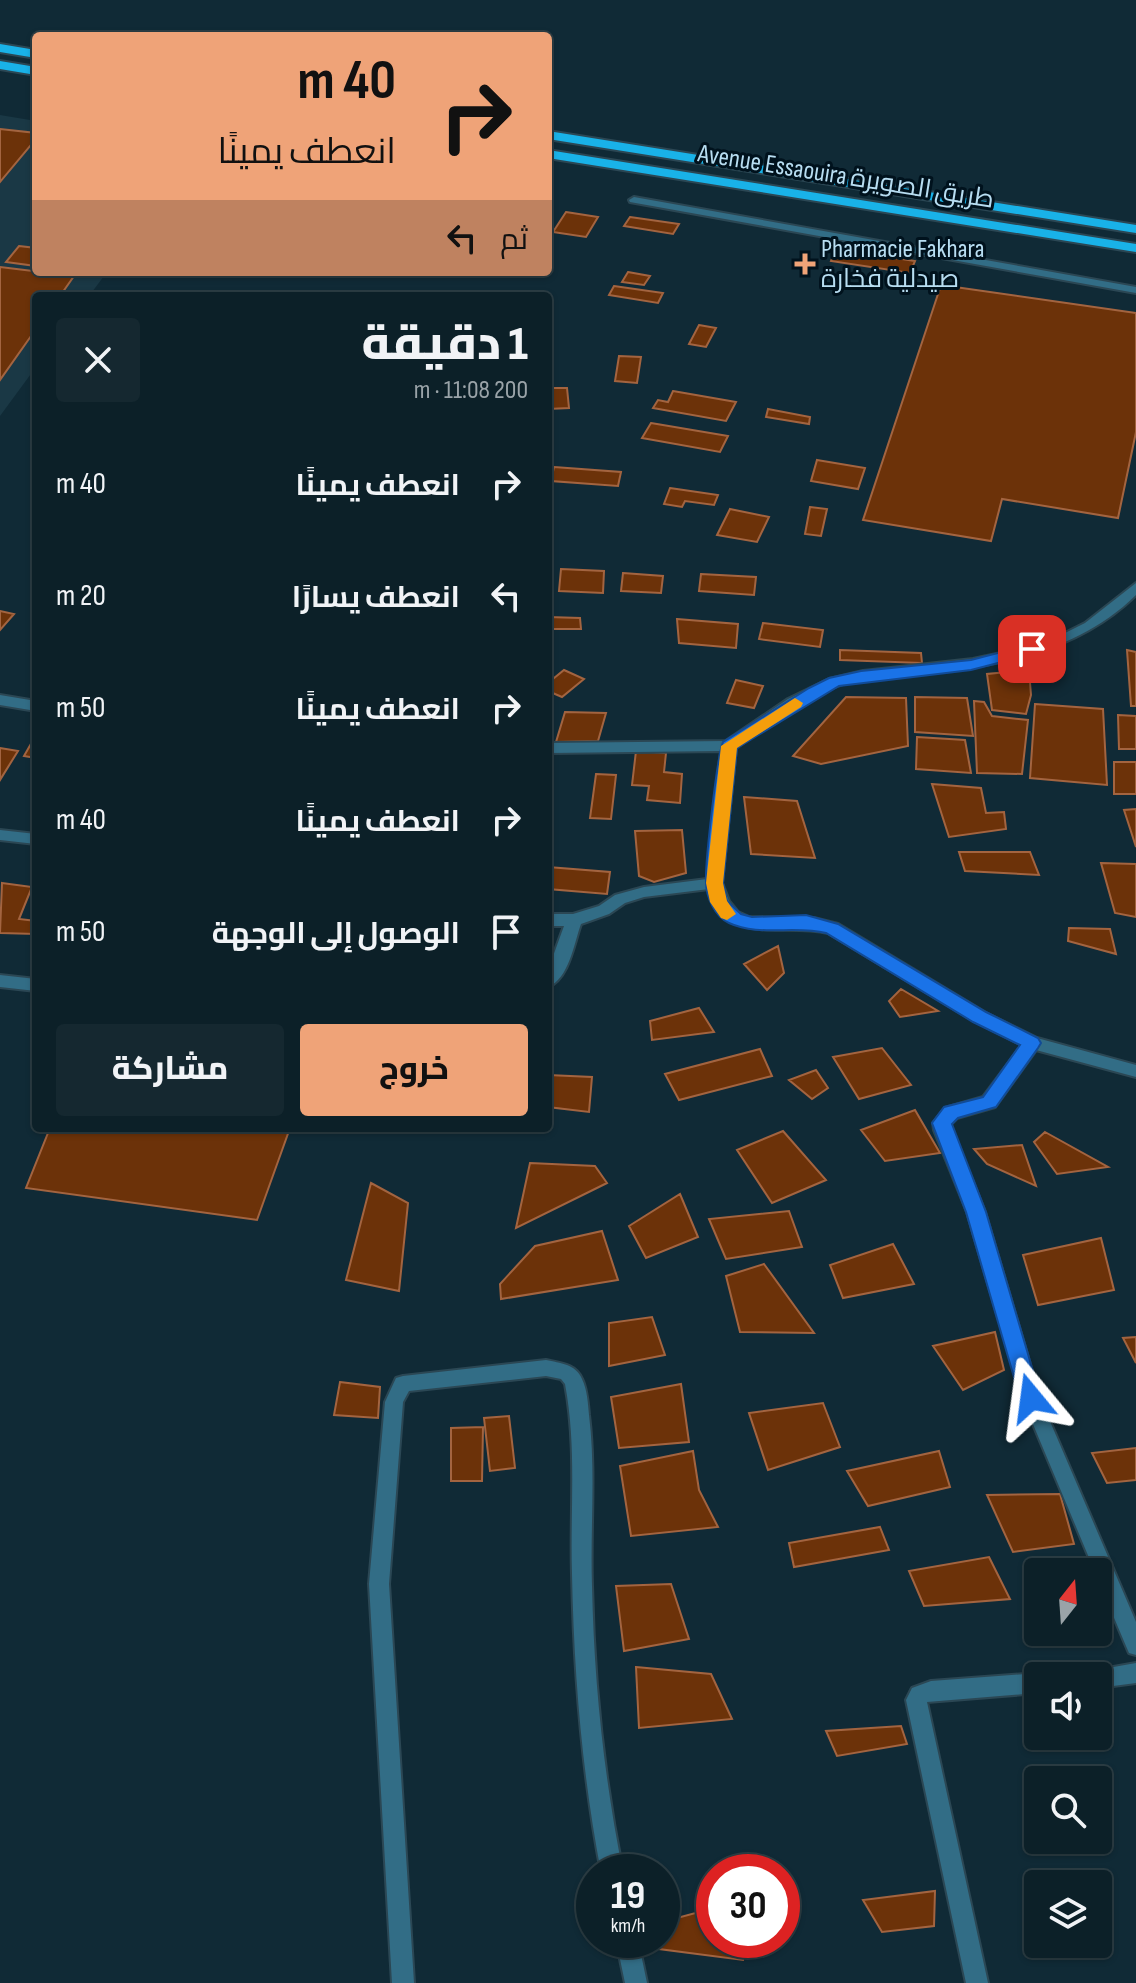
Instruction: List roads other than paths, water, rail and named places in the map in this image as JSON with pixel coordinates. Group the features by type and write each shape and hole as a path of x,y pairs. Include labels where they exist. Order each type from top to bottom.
{"main road":[{"path":"0,48 32,53"},
{"path":"0,65 32,70"},
{"name":"Avenue Essaouira طريق الصويرة","path":"552,136 1136,229"},
{"name":"Avenue Essaouira طريق الصويرة","path":"552,155 1136,248"}],"street":[{"path":"634,200 1136,290"},
{"path":"552,748 729,746 834,682 861,676 971,665 1062,642 1125,600 1136,587"},
{"path":"0,700 32,705"},
{"path":"729,746 714,883 719,902 727,914 752,923 806,922 832,928 980,1017 1032,1043 1136,1071"},
{"path":"0,835 32,839"},
{"path":"552,920 574,920 604,910 620,899 644,892 714,883"},
{"path":"552,976 557,970 574,920"},
{"path":"0,981 32,985"},
{"path":"1032,1043 989,1102 951,1113 941,1123 942,1130 976,1212 1031,1398 1136,1646"},
{"path":"403,1983 379,1584 394,1402 395,1394 403,1384 546,1368 567,1373 574,1381 581,1465 586,1685 599,1814 608,1854"},
{"path":"1112,1676 1136,1673"},
{"path":"977,1983 916,1700 919,1695 931,1691 1024,1684"},
{"path":"631,1958 636,1983"}],"place":[{"name":"Pharmacie Fakhara صيدلية فخارة","path":"805,264"}]}
